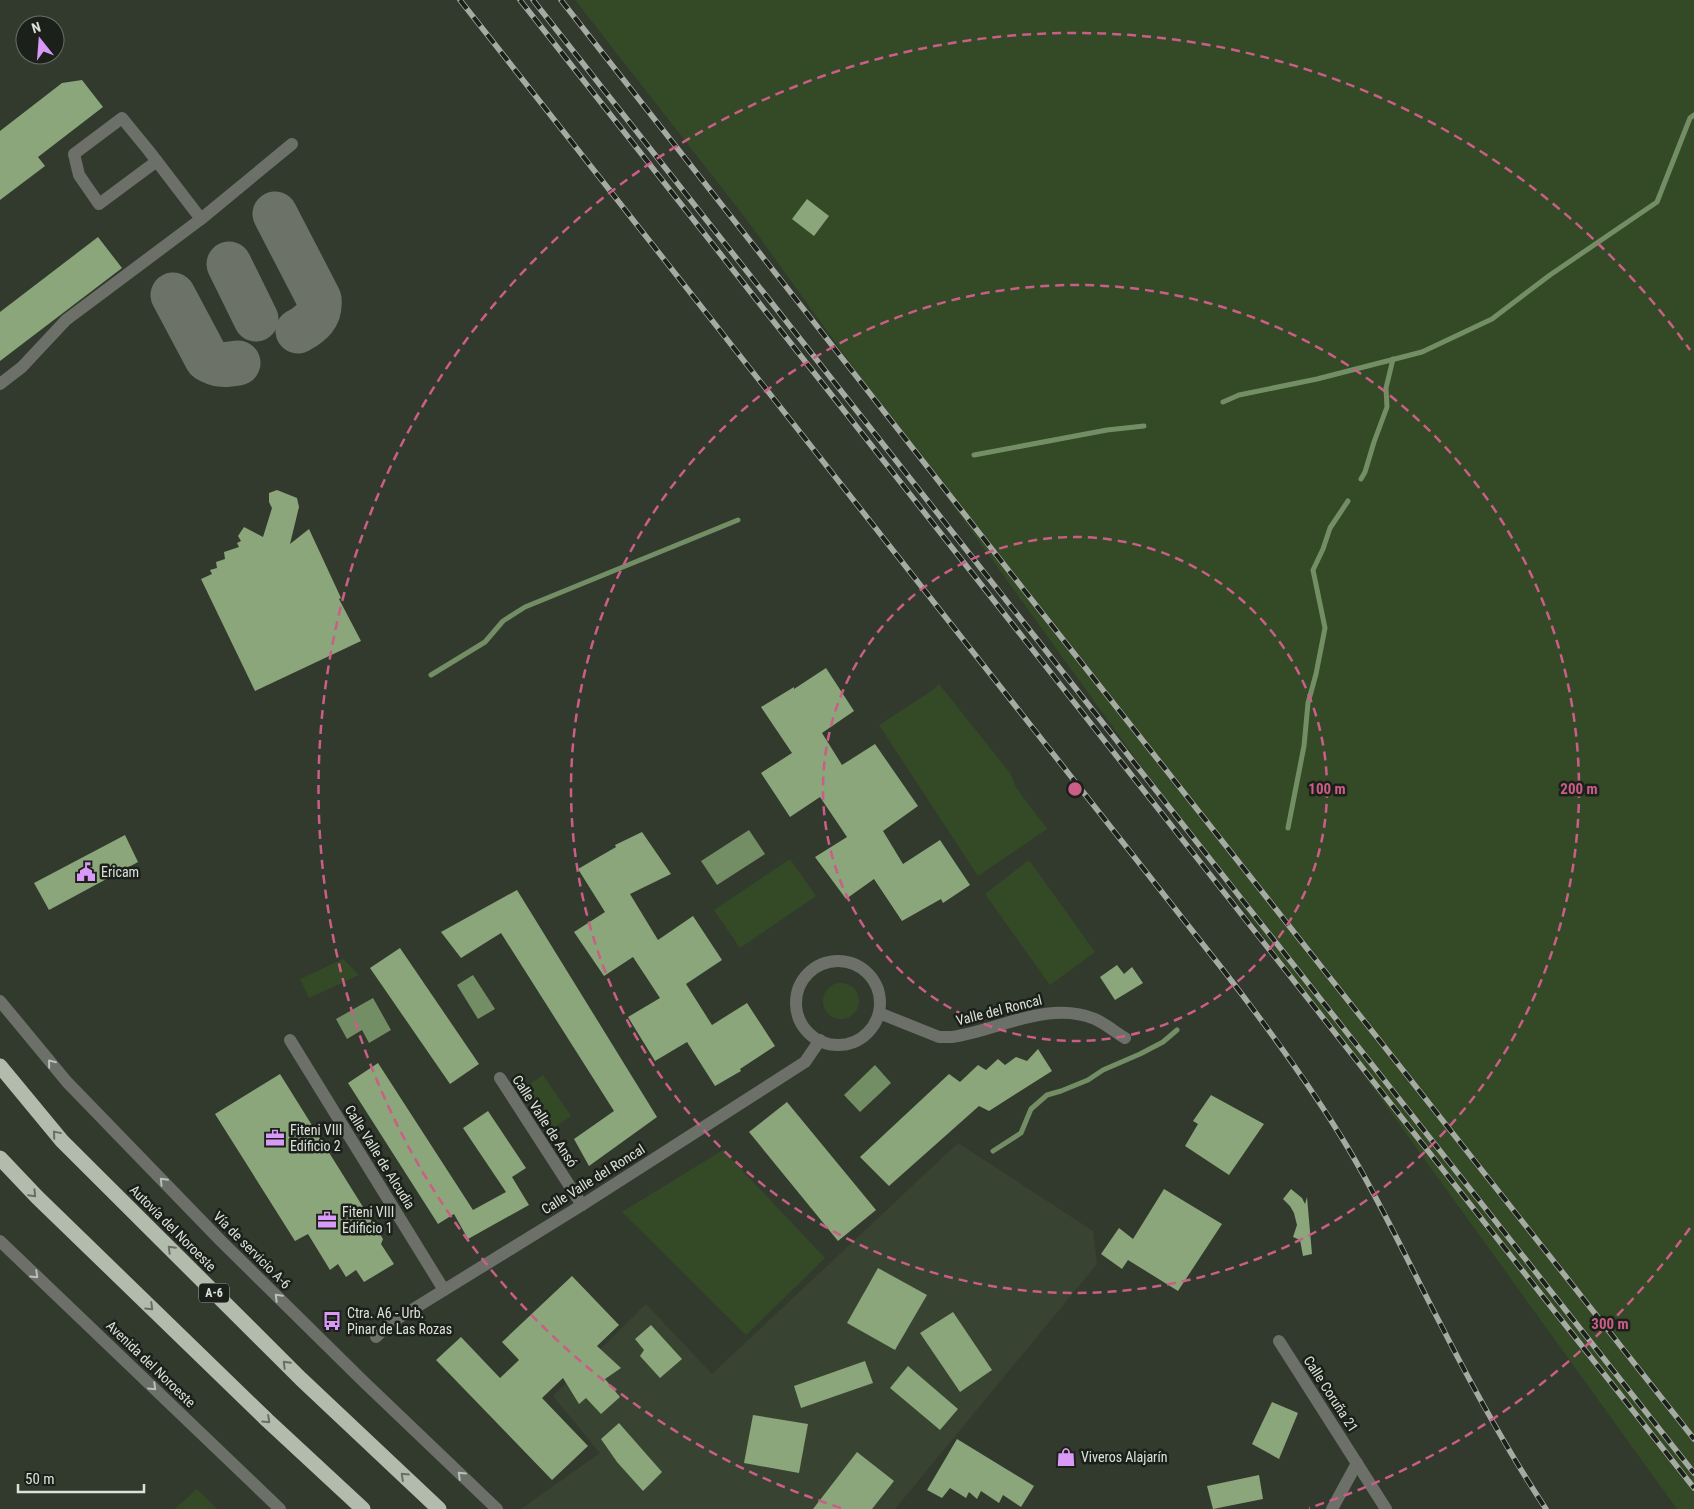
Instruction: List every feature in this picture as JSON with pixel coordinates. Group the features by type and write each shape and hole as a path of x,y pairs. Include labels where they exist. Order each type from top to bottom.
{"highway":[{"name":"Autovía del Noroeste","path":"0,1066 62,1141 301,1379 439,1509"},
{"path":"0,1158 36,1197 253,1407 363,1509"}],"street":[{"path":"157,161 99,204 79,175 74,154 122,118 157,161 201,219"},
{"path":"0,384 22,367 66,320 201,219 292,144"},
{"path":"830,962 844,962 858,966 869,974 876,986 880,999 879,1013 874,1024 866,1034 856,1041 838,1044 820,1040 810,1034 802,1024 797,1013 798,987 809,972 830,962"},
{"name":"Vía de servicio A-6","path":"0,1001 67,1082 221,1240 363,1381 497,1509"},
{"name":"Valle del Roncal","path":"879,1013 939,1037 952,1038 1045,1013 1068,1013 1095,1020 1125,1038"},
{"name":"Calle Valle de Alcudia","path":"290,1040 444,1290"},
{"name":"Calle Valle del Roncal","path":"376,1337 389,1324 582,1205 805,1062 820,1040"},
{"name":"Calle Valle de Ansó","path":"500,1078 582,1205"},
{"name":"Avenida del Noroeste","path":"2,1244 280,1509"},
{"name":"Calle Coruña 21","path":"1279,1341 1386,1509"},
{"path":"1332,1509 1357,1463"}],"shaded area":[{"path":"575,0 1694,0 1694,1509 1677,1509 747,220"},
{"path":"939,684 1010,773 1017,789 1047,829 978,876 879,725 930,692"},
{"path":"749,830 765,854 717,885 701,861"},
{"path":"790,859 816,896 740,948 714,910"},
{"path":"1029,860 1095,952 1050,985 985,894"},
{"path":"343,959 359,975 309,998 300,979"},
{"path":"473,975 495,1009 478,1019 457,985"},
{"path":"841,983 848,984 854,988 858,994 858,1008 854,1014 848,1018 841,1019 834,1018 828,1014 824,1008 823,1001 824,994 828,988 834,984"},
{"path":"373,998 391,1030 369,1043 362,1030 347,1039 336,1019"},
{"path":"875,1065 891,1083 860,1112 844,1095"},
{"path":"543,1075 571,1116 552,1129 524,1088"},
{"path":"958,1143 1093,1231 1097,1264 895,1509 521,1509 600,1453 553,1396 646,1304 712,1374"},
{"path":"723,1150 825,1258 746,1335 622,1212"},
{"path":"197,1489 217,1509 175,1509"}],"building":[{"path":"82,80 103,107 38,157 45,166 0,200 0,131 62,83"},
{"path":"807,199 829,216 814,236 792,219"},
{"path":"98,237 122,268 0,361 0,312"},
{"path":"277,490 297,498 299,507 290,544 309,529 341,598 339,599 361,641 255,691 201,579 212,574 210,570 217,568 216,562 225,559 224,552 239,547 237,543 241,541 238,536 244,527 263,537 272,508 269,502 269,493"},
{"path":"826,668 854,711 822,733 842,765 875,744 918,806 883,831 903,864 940,840 970,885 943,903 941,899 902,921 874,879 846,899 815,857 847,837 820,797 790,817 761,773 792,753 761,707 794,687 794,689"},
{"path":"642,832 671,874 630,894 658,940 693,916 722,960 686,984 712,1025 747,1003 775,1046 740,1069 741,1071 715,1086 687,1042 655,1061 628,1017 660,998 633,957 604,976 574,932 605,912 578,869 616,847 615,845"},
{"name":"Ericam","path":"125,835 138,862 49,910 34,883"},
{"path":"517,890 657,1117 589,1166 574,1139 614,1111 501,933 461,958 441,932"},
{"path":"400,948 479,1064 450,1084 370,968"},
{"path":"1117,965 1124,974 1132,967 1143,983 1115,1000 1100,977"},
{"path":"1038,1049 1052,1071 989,1111 979,1106 889,1186 860,1157 949,1074 960,1082 978,1065 986,1070 998,1059 1005,1065 1016,1057 1027,1061"},
{"path":"378,1063 473,1210 506,1192 463,1128 488,1111 526,1168 512,1177 529,1205 468,1239 454,1214 438,1224 348,1083"},
{"path":"280,1074 383,1239 381,1244 394,1264 364,1282 356,1270 346,1277 338,1264 330,1270 308,1234 295,1241 215,1114"},
{"path":"1211,1095 1264,1124 1229,1175 1185,1146 1198,1124 1193,1121"},
{"path":"787,1102 876,1210 838,1241 749,1132"},
{"path":"1164,1189 1222,1224 1178,1291 1128,1260 1122,1269 1101,1254 1119,1228 1133,1239"},
{"path":"1291,1189 1302,1198 1305,1204 1307,1197 1312,1254 1303,1256 1300,1240 1293,1237 1297,1225 1294,1213 1283,1199"},
{"path":"878,1268 927,1295 895,1350 847,1323"},
{"path":"572,1276 619,1325 597,1346 621,1368 605,1379 620,1397 601,1414 586,1398 579,1404 563,1378 542,1398 588,1446 552,1480 436,1360 461,1337 500,1378 519,1360 502,1342"},
{"path":"953,1312 992,1370 960,1392 920,1333"},
{"path":"651,1325 682,1359 660,1378 640,1356 644,1350 635,1339"},
{"path":"865,1361 873,1383 801,1408 794,1386"},
{"path":"908,1366 958,1409 940,1430 890,1388"},
{"path":"1272,1402 1298,1413 1279,1459 1252,1444"},
{"path":"753,1415 808,1424 799,1473 744,1463"},
{"path":"619,1423 662,1472 643,1491 617,1462 601,1439"},
{"path":"957,1439 1034,1486 1021,1507 1003,1495 999,1503 981,1491 977,1499 969,1492 966,1498 950,1488 942,1498 927,1490"},
{"path":"857,1452 894,1481 872,1509 813,1509"},
{"path":"1259,1475 1263,1499 1213,1509 1207,1486"}],"waterway":[{"path":"1223,402 1239,395 1317,379 1422,352 1492,319 1550,275 1657,202 1690,118 1694,115"},
{"path":"1361,479 1387,407 1386,388 1393,359"},
{"path":"974,455 1107,430 1144,426"},
{"path":"1288,828 1304,746 1308,703 1325,628 1313,570 1330,528 1348,501"},
{"path":"431,675 485,642 503,621 525,607 738,520"},
{"path":"993,1151 1021,1133 1031,1109 1047,1095 1088,1080 1103,1070 1163,1042 1177,1030"}],"taxiway":[{"path":"275,214 319,299 317,315 298,331"},
{"path":"229,264 256,319"},
{"path":"173,295 207,359 222,364 238,363"}],"railway":[{"path":"460,0 1224,971 1289,1058 1334,1125 1360,1170 1478,1395 1546,1509"},
{"path":"520,0 1694,1488"},
{"path":"533,0 1694,1473"},
{"path":"561,0 1694,1439"}],"place":[{"name":"Ericam","path":"86,872"},
{"name":"Fiteni VIII Edificio 2","path":"275,1138"},
{"name":"Fiteni VIII Edificio 1","path":"327,1220"},
{"name":"Ctra. A6 - Urb. Pinar de Las Rozas","path":"332,1321"},
{"name":"Viveros Alajarín","path":"1066,1457"}]}
